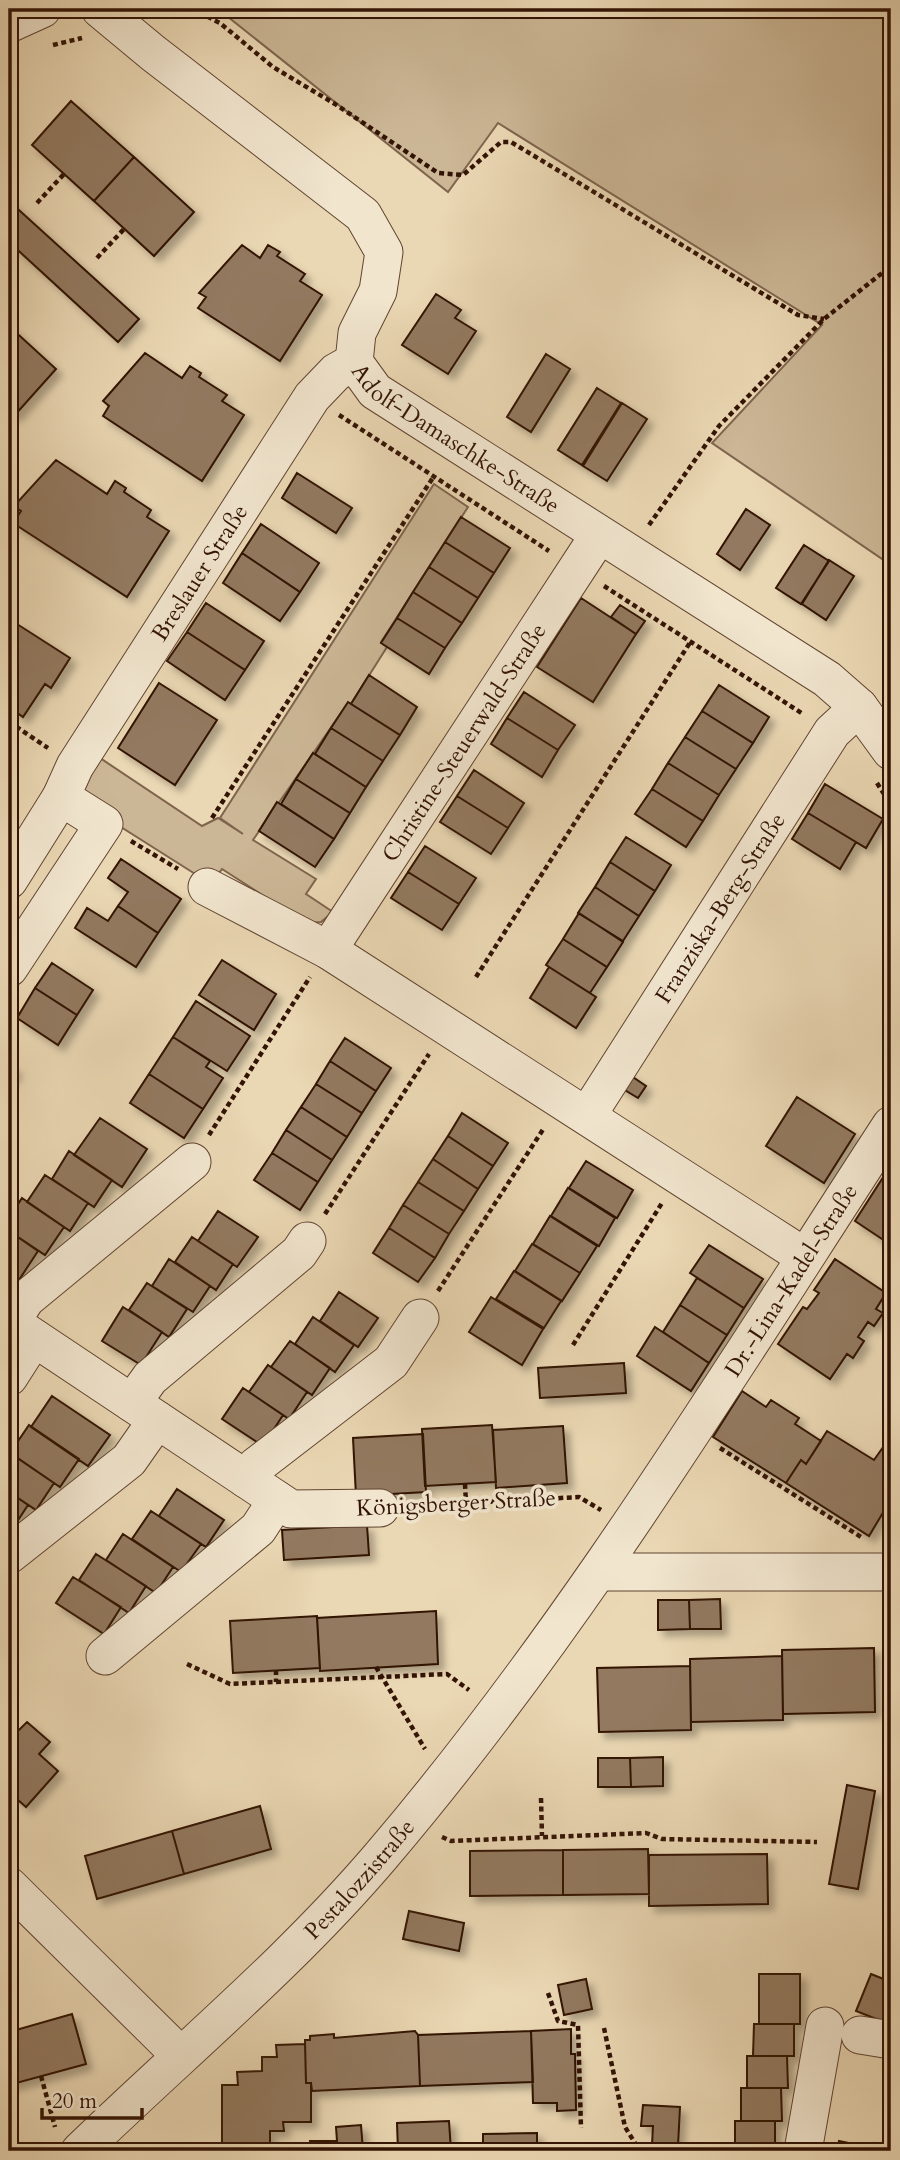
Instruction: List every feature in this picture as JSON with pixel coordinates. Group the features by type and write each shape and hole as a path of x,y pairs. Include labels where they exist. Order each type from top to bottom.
{"street":[{"path":"9,24 42,9"},
{"name":"Adolf-Damaschke-Straße","path":"100,9 163,62 363,215 384,252 378,291 357,333 354,362 375,391 827,679 859,707 881,761"},
{"name":"Breslauer Straße","path":"9,880 312,397 336,372 354,362"},
{"name":"Christine-Steuerwald-Straße","path":"328,950 598,535"},
{"name":"Franziska-Berg-Straße","path":"575,1109 832,732 859,707"},
{"path":"9,968 104,824 68,782"},
{"path":"208,887 328,950 805,1257"},
{"path":"9,901 40,922"},
{"name":"Dr.-Lina-Kadel-Straße","path":"690,1432 891,1125"},
{"path":"9,1377 26,1299 192,1162"},
{"path":"9,1555 129,1460 145,1411 150,1378 299,1253 307,1241"},
{"path":"246,1479 256,1466 391,1362 420,1318"},
{"path":"18,1327 284,1505 105,1656"},
{"name":"Pestalozzistraße","path":"71,2144 180,2055 292,1954 409,1823 599,1572 690,1432"},
{"name":"Königsberger Straße","path":"284,1505 380,1508"},
{"path":"599,1572 891,1572"},
{"path":"9,1886 180,2055"},
{"path":"803,2151 825,2026"}],"path":[{"path":"192,9 220,23 273,66 438,173 463,175 501,142 511,142 798,316 824,319"},
{"path":"37,203 64,174"},
{"path":"97,258 124,229"},
{"path":"629,555 704,444 824,319 891,266"},
{"path":"312,397 832,732"},
{"path":"212,818 456,443"},
{"path":"476,977 691,641"},
{"path":"9,722 68,782"},
{"path":"881,761 891,805"},
{"path":"104,824 208,887"},
{"path":"192,1162 328,950"},
{"path":"307,1241 447,1027"},
{"path":"420,1318 575,1109"},
{"path":"573,1345 680,1175"},
{"path":"690,1432 868,1541"},
{"path":"465,1484 467,1503"},
{"path":"537,1485 538,1499"},
{"name":"Königsberger Straße","path":"380,1508 579,1497 628,1527"},
{"path":"187,1664 230,1684 447,1674 495,1710"},
{"path":"376,1667 443,1780"},
{"path":"275,1670 276,1682"},
{"path":"541,1798 542,1836"},
{"path":"409,1823 451,1842 646,1833 662,1839 817,1842"},
{"path":"548,1993 558,2021 578,2025 581,2128"},
{"path":"604,2028 625,2127 640,2151"},
{"path":"41,2076 55,2130 71,2144"}],"shaded area":[{"path":"218,9 891,9 891,565 712,443 822,325 498,123 448,192"},
{"path":"434,484 468,507 381,642 387,647 351,704 348,703 253,840 316,879 306,894 333,912 321,922 306,923 222,869 211,884 91,808 85,794 86,782 100,758 202,826 218,818 243,834 220,818"}],"building":[{"path":"71,101 134,157 94,201 32,145"},
{"path":"134,157 194,212 154,256 94,201"},
{"path":"9,201 139,319 118,342 9,242"},
{"path":"242,245 260,258 268,245 280,252 277,256 305,274 300,281 322,295 280,361 198,308 206,297 199,293"},
{"path":"436,294 461,310 455,318 476,331 448,374 402,345"},
{"path":"9,326 56,369 14,416 9,411"},
{"path":"145,353 182,378 190,366 201,373 199,377 227,395 222,401 244,415 202,481 103,416 109,406 103,401"},
{"path":"546,354 570,369 531,432 507,417"},
{"path":"597,388 621,403 582,465 558,450"},
{"path":"622,403 647,419 607,481 583,466"},
{"path":"56,460 107,494 115,481 126,488 124,492 151,510 147,517 169,531 127,597 13,523 21,511 14,506"},
{"path":"297,473 352,508 336,533 282,498"},
{"path":"746,509 770,525 740,570 717,554"},
{"path":"461,517 510,548 494,573 445,542"},
{"path":"261,524 319,563 300,592 242,553"},
{"path":"445,542 494,573 478,598 429,567"},
{"path":"804,545 829,561 801,604 776,588"},
{"path":"242,553 300,592 280,621 223,583"},
{"path":"829,560 854,576 826,620 802,604"},
{"path":"429,567 478,598 462,623 413,592"},
{"path":"413,592 462,623 445,648 397,618"},
{"path":"581,598 636,634 593,702 537,667"},
{"path":"206,603 264,641 245,670 187,632"},
{"path":"620,605 645,621 636,634 611,617"},
{"path":"397,618 445,648 429,674 381,643"},
{"path":"17,624 70,658 51,688 45,684 23,717 9,707 9,637"},
{"path":"187,632 245,670 225,700 167,661"},
{"path":"369,675 417,707 400,735 351,704"},
{"path":"159,683 217,720 175,785 118,748"},
{"path":"719,685 769,717 753,743 702,711"},
{"path":"524,692 575,725 558,750 507,718"},
{"path":"348,702 400,735 383,761 331,728"},
{"path":"702,711 753,743 736,769 685,737"},
{"path":"507,718 558,750 542,777 491,744"},
{"path":"331,728 383,761 366,787 315,754"},
{"path":"685,737 736,769 719,795 668,763"},
{"path":"313,753 366,787 350,813 296,779"},
{"path":"668,763 719,795 703,821 652,789"},
{"path":"474,770 524,803 508,828 457,796"},
{"path":"296,779 350,813 334,839 281,804"},
{"path":"825,784 883,819 866,848 808,813"},
{"path":"652,789 703,821 686,847 635,814"},
{"path":"457,796 508,828 491,854 440,822"},
{"path":"277,802 334,839 315,867 259,831"},
{"path":"808,813 856,842 840,869 792,839"},
{"path":"626,837 671,865 655,891 610,862"},
{"path":"425,846 476,878 459,904 408,872"},
{"path":"121,859 181,899 158,933 118,906 128,892 108,878"},
{"path":"610,862 655,891 639,916 595,887"},
{"path":"408,872 459,904 442,930 391,898"},
{"path":"595,887 639,916 623,941 578,913"},
{"path":"118,906 158,933 136,967 75,928 87,908 108,921"},
{"path":"579,913 623,942 607,967 563,939"},
{"path":"563,939 607,967 590,993 546,965"},
{"path":"222,960 276,994 254,1030 199,995"},
{"path":"52,963 93,990 77,1015 35,988"},
{"path":"549,967 596,997 576,1028 530,998"},
{"path":"35,988 77,1015 58,1045 17,1018"},
{"path":"196,1001 250,1036 227,1071 173,1037"},
{"path":"173,1037 210,1061 206,1067 223,1078 203,1109 149,1074"},
{"path":"345,1038 391,1068 376,1091 330,1061"},
{"path":"330,1061 376,1091 362,1113 316,1084"},
{"path":"9,1065 16,1070 9,1080"},
{"path":"627,1073 646,1086 638,1098 618,1086"},
{"path":"149,1074 203,1109 184,1138 130,1103"},
{"path":"316,1084 362,1113 347,1137 301,1107"},
{"path":"797,1097 855,1134 824,1183 766,1146"},
{"path":"301,1107 347,1137 332,1160 286,1130"},
{"path":"462,1113 508,1143 493,1166 448,1136"},
{"path":"100,1118 147,1149 122,1187 74,1155"},
{"path":"286,1130 332,1160 318,1182 272,1153"},
{"path":"448,1136 493,1166 478,1189 433,1159"},
{"path":"69,1151 112,1180 94,1207 52,1179"},
{"path":"272,1153 318,1182 300,1210 254,1180"},
{"path":"433,1159 478,1189 464,1211 418,1182"},
{"path":"586,1161 633,1190 617,1218 569,1188"},
{"path":"891,1165 891,1245 855,1221"},
{"path":"45,1175 88,1203 70,1231 27,1202"},
{"path":"418,1182 464,1211 449,1234 403,1205"},
{"path":"568,1188 615,1218 599,1246 551,1216"},
{"path":"22,1198 64,1227 45,1255 9,1231 9,1218"},
{"path":"403,1205 449,1234 435,1258 389,1228"},
{"path":"218,1211 258,1237 237,1267 198,1241"},
{"path":"550,1216 597,1246 580,1273 533,1244"},
{"path":"389,1228 435,1258 418,1282 373,1253"},
{"path":"9,1231 38,1251 17,1283 9,1277"},
{"path":"192,1237 233,1264 216,1290 175,1262"},
{"path":"532,1244 580,1273 562,1301 515,1271"},
{"path":"709,1245 763,1279 744,1308 690,1273"},
{"path":"169,1259 210,1286 193,1312 152,1286"},
{"path":"835,1259 886,1293 876,1309 883,1313 874,1326 868,1322 858,1337 864,1341 853,1358 847,1354 830,1379 778,1344 803,1307 807,1309 819,1293 814,1290"},
{"path":"514,1271 561,1301 544,1328 496,1299"},
{"path":"697,1278 744,1308 727,1335 680,1305"},
{"path":"147,1283 187,1309 169,1337 129,1310"},
{"path":"339,1292 378,1318 358,1347 320,1321"},
{"path":"491,1297 543,1329 522,1365 469,1332"},
{"path":"680,1305 727,1335 709,1363 663,1332"},
{"path":"123,1307 162,1332 141,1365 102,1341"},
{"path":"313,1317 354,1345 335,1372 295,1344"},
{"path":"655,1327 709,1363 691,1391 637,1356"},
{"path":"290,1341 330,1368 312,1395 271,1367"},
{"path":"624,1363 626,1393 540,1398 538,1368"},
{"path":"268,1365 307,1392 289,1419 249,1392"},
{"path":"243,1388 283,1415 263,1446 222,1419"},
{"path":"742,1391 766,1407 771,1400 799,1418 795,1424 821,1441 806,1464 801,1460 786,1483 713,1437"},
{"path":"52,1396 110,1435 88,1466 31,1427"},
{"path":"29,1425 79,1459 60,1487 10,1453"},
{"path":"492,1425 496,1482 425,1486 422,1429"},
{"path":"563,1426 567,1483 496,1488 493,1430"},
{"path":"827,1431 874,1460 891,1436 891,1513 884,1511 869,1536 786,1483 801,1460 806,1464"},
{"path":"423,1434 426,1492 356,1496 353,1438"},
{"path":"9,1452 54,1483 36,1510 9,1492"},
{"path":"177,1489 224,1520 206,1547 159,1516"},
{"path":"9,1492 28,1505 9,1534"},
{"path":"151,1511 201,1544 181,1572 132,1539"},
{"path":"367,1525 369,1555 284,1560 282,1530"},
{"path":"123,1534 173,1567 156,1593 106,1560"},
{"path":"96,1554 146,1586 129,1613 79,1580"},
{"path":"73,1577 121,1607 104,1634 56,1603"},
{"path":"720,1599 721,1629 690,1629 689,1600"},
{"path":"658,1600 689,1600 690,1629 658,1630"},
{"path":"436,1611 438,1664 320,1671 317,1618"},
{"path":"317,1616 320,1668 233,1673 230,1621"},
{"path":"874,1648 875,1712 783,1714 782,1650"},
{"path":"782,1656 783,1720 691,1722 690,1659"},
{"path":"690,1666 691,1730 599,1732 597,1668"},
{"path":"27,1722 50,1742 39,1754 58,1771 26,1807 9,1792 9,1724 18,1731"},
{"path":"663,1757 663,1786 631,1787 630,1758"},
{"path":"598,1758 630,1758 631,1787 598,1787"},
{"path":"847,1785 875,1791 858,1889 829,1884"},
{"path":"260,1806 271,1849 184,1874 172,1831"},
{"path":"172,1831 184,1874 97,1899 85,1856"},
{"path":"648,1849 649,1894 563,1895 563,1850"},
{"path":"563,1850 563,1895 470,1896 470,1851"},
{"path":"767,1854 768,1904 649,1906 649,1855"},
{"path":"409,1911 464,1923 459,1951 403,1939"},
{"path":"759,1974 800,1974 800,2024 759,2024"},
{"path":"871,1974 891,1982 889,2024 856,2011"},
{"path":"586,1979 592,2009 564,2015 558,1985"},
{"path":"72,2014 86,2064 9,2085 9,2032"},
{"path":"754,2024 794,2024 794,2056 753,2056"},
{"path":"571,2029 571,2054 575,2054 576,2110 557,2111 557,2103 533,2103 531,2031"},
{"path":"415,2031 418,2035 420,2086 312,2091 311,2083 306,2083 305,2040 310,2040 310,2036 334,2034 334,2038"},
{"path":"531,2031 533,2082 420,2086 418,2035"},
{"path":"305,2044 306,2083 311,2083 311,2122 283,2122 284,2131 270,2131 270,2147 222,2147 222,2085 238,2085 237,2072 262,2071 262,2057 277,2057 276,2045"},
{"path":"747,2056 787,2056 788,2088 747,2088"},
{"path":"741,2088 781,2088 782,2121 741,2121"},
{"path":"643,2105 680,2107 678,2146 652,2145 653,2126 641,2126"},
{"path":"449,2121 451,2151 398,2151 397,2123"},
{"path":"735,2121 775,2121 775,2151 735,2151"},
{"path":"361,2125 363,2151 311,2151 310,2141 337,2141 336,2127"},
{"path":"537,2133 537,2151 483,2151 483,2134"},
{"path":"839,2141 873,2148 872,2151 837,2151"},
{"path":"874,2143 891,2146 891,2151 872,2151"}]}
